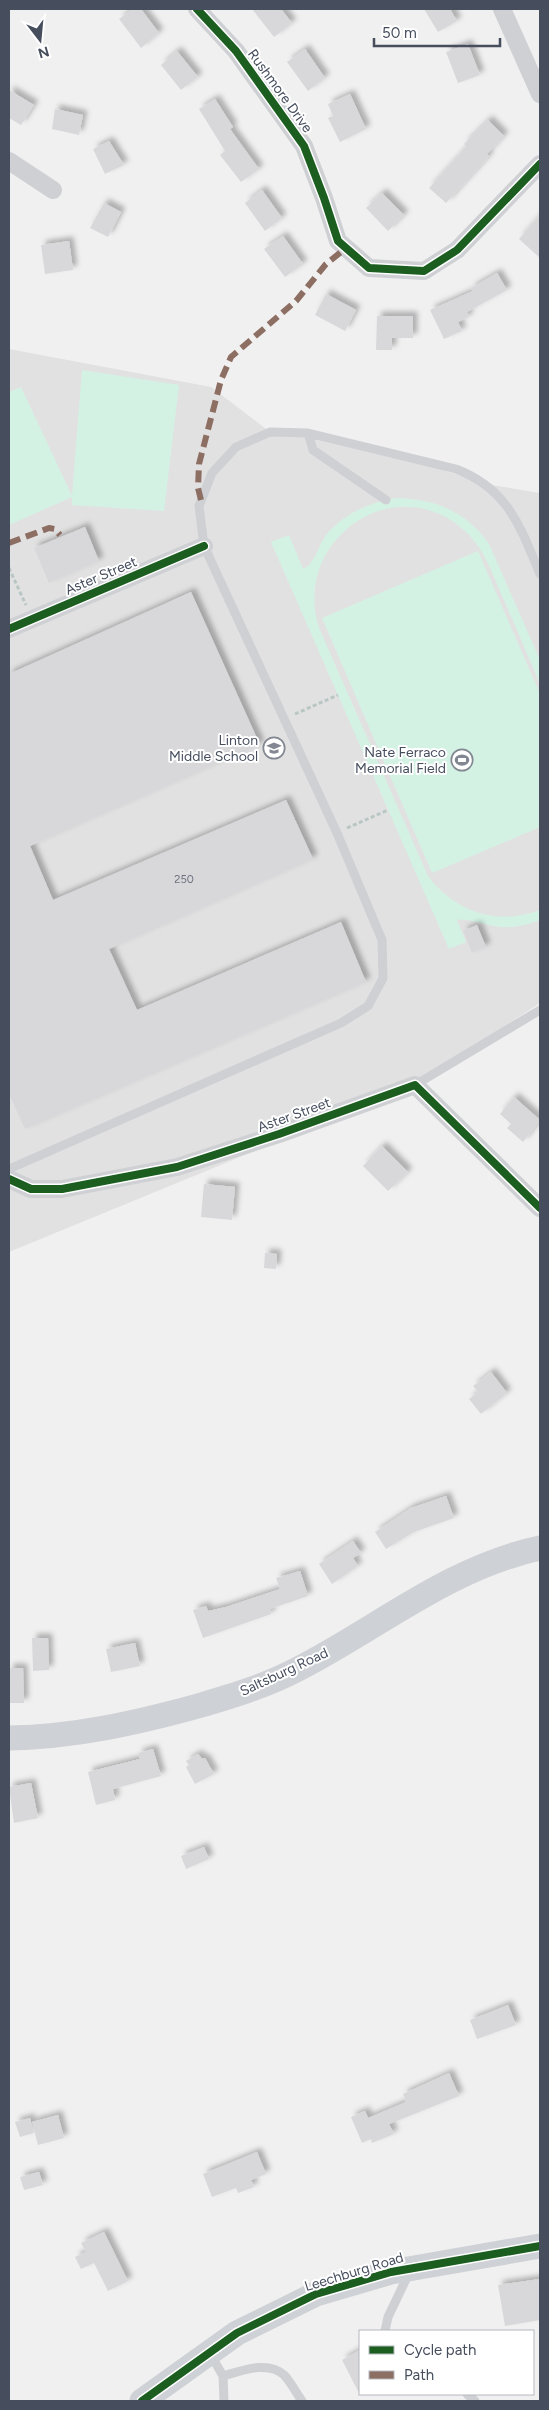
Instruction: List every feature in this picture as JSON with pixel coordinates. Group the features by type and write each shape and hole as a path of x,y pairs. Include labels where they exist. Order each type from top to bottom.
{"main road":[{"name":"Saltsburg Road","path":"9,1738 63,1736 121,1726 235,1695 296,1670 447,1583 486,1565 540,1548"},
{"name":"Leechburg Road","path":"142,2401 238,2333 316,2294 390,2272 540,2246"}],"street":[{"name":"Rushmore Drive","path":"198,9 236,51 304,146 338,241 370,268 424,271 457,250 540,164"},
{"path":"502,9 540,94"},
{"path":"9,161 53,190"},
{"name":"Aster Street","path":"9,629 204,546"},
{"path":"415,1085 540,1208"},
{"name":"Aster Street","path":"9,1179 31,1189 62,1189 177,1168 415,1085"}],"lane":[{"path":"9,1169 342,1023 368,1006 384,978 382,940 337,832 204,546 198,506 212,472 236,447 270,432 308,433 456,469 471,475 498,495 519,523 540,574"},
{"path":"308,433 313,450 386,500"},
{"path":"415,1085 540,1010"},
{"path":"385,2330 388,2316 412,2268"},
{"path":"210,2352 223,2376 224,2401"},
{"path":"223,2376 253,2368 273,2368 284,2375 302,2401"}],"path":[{"path":"9,568 33,619"},
{"path":"284,719 338,695"},
{"path":"337,832 388,810"}],"shaded area":[{"name":"Linton Middle School","path":"9,349 211,387 270,432 320,439 396,455 486,484 540,493 540,1003 415,1085 9,1252"}],"green space":[{"path":"82,370 179,385 164,511 72,505 72,497 9,525 9,392 21,387 72,496"},
{"path":"396,498 424,501 448,509 460,515 480,533 489,544 540,660 540,684 483,554 465,531 437,513 409,507 381,510 355,523 334,542 320,567 314,596 319,628 428,876 451,899 464,907 478,912 493,916 508,916 524,915 540,910 540,920 515,927 500,927 461,919 457,920 466,942 449,949 271,542 289,535 303,569 311,563 323,539 333,527 358,510"},
{"name":"Nate Ferraco Memorial Field","path":"478,551 540,694 540,827 432,873 322,618"}],"building":[{"path":"133,9 141,9 159,33 141,48 119,19"},
{"path":"252,9 281,9 292,23 274,37"},
{"path":"424,9 450,9 457,21 438,32"},
{"path":"468,44 480,75 458,83 446,52"},
{"path":"305,49 325,78 308,91 287,62"},
{"path":"177,51 198,77 181,90 161,65"},
{"path":"9,90 34,105 21,125 9,118"},
{"path":"350,94 366,129 340,142 328,118 333,116 328,104"},
{"path":"215,99 233,127 230,129 259,169 241,182 220,155 225,151 199,109"},
{"path":"55,109 83,115 79,135 52,129"},
{"path":"488,120 504,136 487,154 489,156 446,203 429,188 466,147 464,144"},
{"path":"109,141 124,165 105,174 93,149"},
{"path":"262,190 282,218 265,231 245,203"},
{"path":"382,193 404,215 388,231 366,208"},
{"path":"104,203 121,212 108,237 90,228"},
{"path":"540,215 540,258 519,239"},
{"path":"283,236 303,264 285,277 264,249"},
{"path":"69,241 73,270 45,274 41,245"},
{"path":"497,273 507,290 467,312 469,317 458,322 462,331 444,339 430,310 473,291 471,288"},
{"path":"326,294 356,310 345,331 315,315"},
{"path":"377,316 413,316 413,338 392,338 392,350 376,350"},
{"path":"85,527 99,561 49,583 34,548"},
{"name":"Linton Middle School","path":"191,592 260,745 30,846 53,900 286,800 313,859 109,949 137,1010 341,922 366,982 25,1129 9,1094 9,674"},
{"path":"477,925 486,947 472,953 463,931"},
{"path":"514,1097 540,1120 523,1142 507,1128 511,1124 500,1114"},
{"path":"382,1146 408,1172 388,1191 363,1166"},
{"path":"204,1184 235,1187 232,1220 201,1217"},
{"path":"265,1253 277,1254 276,1269 264,1268"},
{"path":"491,1372 507,1393 481,1414 469,1399 478,1392 473,1386"},
{"path":"446,1496 454,1518 414,1532 386,1549 375,1532 411,1508"},
{"path":"353,1541 361,1553 353,1558 358,1566 332,1584 319,1564"},
{"path":"300,1571 308,1596 270,1609 271,1614 203,1638 193,1610 206,1606 208,1611 226,1607 280,1589 276,1578"},
{"path":"32,1638 48,1638 49,1670 33,1671"},
{"path":"135,1643 140,1666 111,1672 106,1649"},
{"path":"9,1668 23,1668 24,1703 9,1703"},
{"path":"153,1749 161,1776 113,1789 115,1800 96,1805 88,1772 140,1759 138,1753"},
{"path":"198,1754 202,1759 205,1758 214,1774 195,1784 186,1767 189,1765 186,1761"},
{"path":"31,1783 38,1818 14,1823 9,1787"},
{"path":"204,1847 209,1859 186,1869 181,1856"},
{"path":"508,2005 516,2025 477,2039 470,2020"},
{"path":"449,2073 459,2096 389,2124 394,2134 372,2143 371,2139 362,2143 351,2117 365,2111 368,2118 406,2102 403,2094"},
{"path":"58,2115 64,2138 38,2145 32,2122"},
{"path":"30,2118 34,2133 20,2137 15,2122"},
{"path":"257,2152 266,2174 251,2180 254,2187 238,2193 236,2188 212,2197 203,2174"},
{"path":"39,2172 43,2185 24,2190 20,2177"},
{"path":"104,2232 128,2281 108,2291 94,2263 81,2269 75,2257 86,2252 81,2243"},
{"path":"540,2279 540,2320 505,2326 498,2285"},
{"path":"359,2351 359,2393 342,2360"}],"marked path":[{"path":"201,500 198,488 199,464 221,380 231,357 296,301 326,264 346,248"},
{"path":"9,543 49,528 55,529 60,535"}],"cycle path":[{"path":"197,9 236,51 304,146 338,241 369,268 424,271 457,250 540,164"},
{"path":"9,629 204,546"},
{"path":"9,1179 31,1189 62,1189 177,1167 279,1134 415,1085 540,1208"},
{"path":"142,2401 237,2333 316,2294 391,2272 540,2246"}],"place":[{"name":"Linton Middle School","path":"274,748"},
{"name":"Nate Ferraco Memorial Field","path":"462,760"}]}
